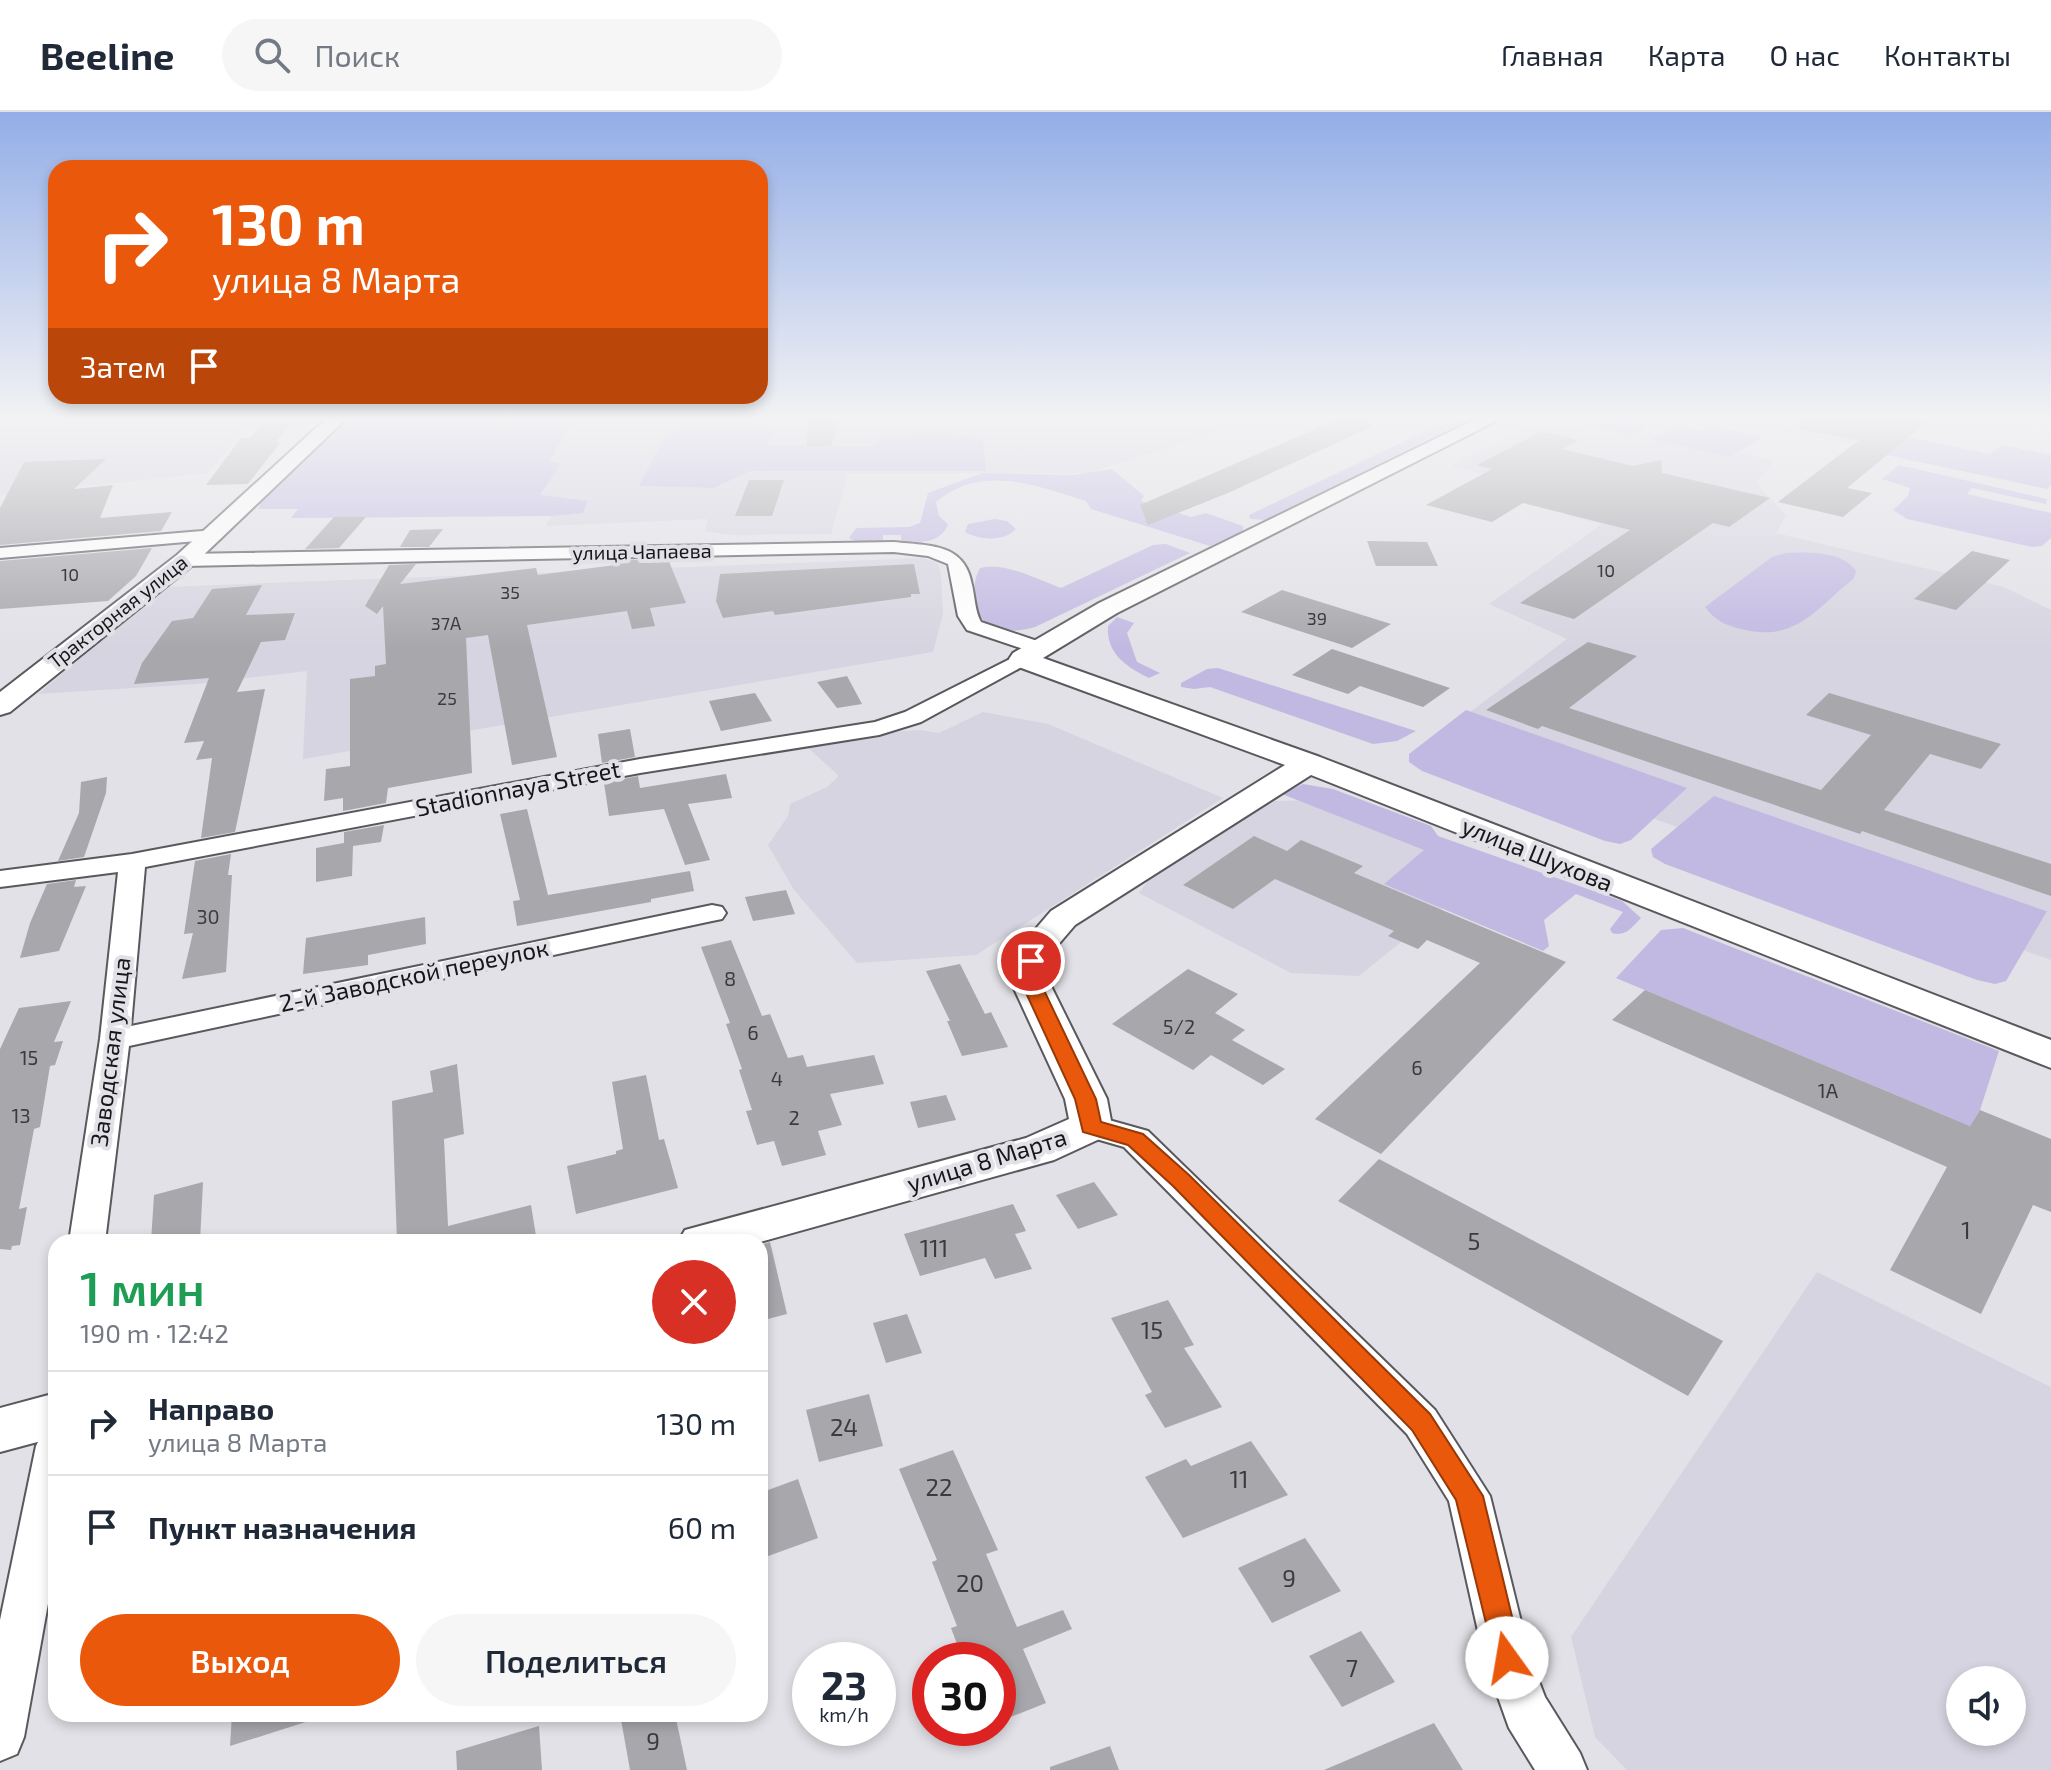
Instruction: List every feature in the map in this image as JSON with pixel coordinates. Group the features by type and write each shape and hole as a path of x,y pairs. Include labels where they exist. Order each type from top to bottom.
{"main road":[{"name":"Тракторная улица","path":"0,706 185,560 257,494"},
{"path":"1032,654 1097,614 1339,494"},
{"name":"улица Шухова","path":"1032,654 2051,1055"},
{"name":"улица Шухова","path":"1032,654 1331,750 2051,1029"},
{"name":"улица 8 Марта","path":"730,1234 1039,1149 1091,1126 1086,1099 1030,982 1031,961 1041,939 1063,918 1309,763"},
{"path":"0,1430 48,1417"}],"street":[{"path":"0,553 214,535"},
{"name":"улица Чапаева","path":"185,560 894,547 931,551 954,560 960,568 968,616 974,626 1032,654"},
{"name":"Stadionnaya Street","path":"0,879 132,862 640,766 879,728 913,717 1032,654"},
{"name":"Заводская улица","path":"88,1234 115,1039 132,862"},
{"name":"2-й Заводской переулок","path":"115,1039 712,913"},
{"path":"1091,1126 1136,1139 1421,1422 1469,1496 1507,1658 1526,1711 1563,1770"},
{"path":"0,1737 48,1488"}],"shaded area":[{"path":"269,494 540,494 588,501 583,513 552,516 291,518 298,509 258,509"},
{"path":"320,494 842,494 831,534 732,535 705,531 708,519 546,526 551,516 298,518"},
{"path":"928,494 947,494 936,502 939,516 948,524 935,539 902,543 901,535 883,535 883,543 859,543 849,538 856,528 909,527 920,523"},
{"path":"1065,494 1142,494 1141,501 1191,517 1206,513 1243,526 1243,531 1210,546 1091,509 1086,501"},
{"path":"1292,494 1317,494 1265,520 1250,519 1249,515"},
{"path":"1563,494 1767,494 1786,515 1776,533 2004,587 2051,610 2051,960 1433,740 1567,639 1489,604 1602,524 1564,514 1585,500"},
{"path":"1969,494 2051,513 2051,538 2042,546 2032,547 1907,519 1893,510 1908,496"},
{"path":"2001,494 2027,494 2047,499 2046,504"},
{"path":"995,519 1007,521 1016,529 1005,536 992,538 965,532 968,524"},
{"path":"1166,544 1190,553 1035,627 1015,631 996,628 988,624 977,610 975,587 980,568 1010,569 1061,588 1153,545"},
{"path":"1786,553 1834,556 1850,564 1856,571 1854,578 1803,621 1776,631 1760,632 1730,626 1708,612 1705,607 1772,557"},
{"path":"922,558 937,562 941,573 943,614 933,652 303,759 307,671 196,684 38,694 166,587"},
{"path":"1117,617 1134,623 1127,633 1137,662 1160,673 1149,678 1126,664 1114,652 1108,626"},
{"path":"1218,668 1416,731 1397,741 1373,744 1210,687 1181,687 1181,683 1207,669"},
{"path":"1466,710 1687,788 1631,840 1620,844 1605,841 1422,771 1409,762 1409,754"},
{"path":"983,712 1048,724 1223,798 976,955 857,963 794,890 768,845 788,816 790,804 827,787 839,776 807,747 901,731 939,733"},
{"path":"1303,784 1333,789 1431,826 1438,836 1622,901 1641,918 1625,932 1612,933 1610,929 1623,912 1576,894 1544,920 1549,946 1543,951 1384,884 1424,850 1282,794"},
{"path":"1714,796 2047,911 2006,981 1995,984 1977,980 1653,857 1651,849"},
{"path":"1315,800 1460,857 1463,892 1359,976 1291,973 1139,893 1150,878 1275,801"},
{"path":"1683,928 1999,1051 1980,1110 1970,1126 1616,978 1661,930"},
{"path":"1817,1272 2051,1387 2051,1770 1627,1770 1595,1737 1571,1637"}],"building":[{"path":"7,494 109,494 100,518 172,512 161,531 0,545 0,508"},
{"path":"743,494 779,494 772,516 735,516"},
{"path":"1165,494 1225,494 1148,525 1140,505"},
{"path":"1445,494 1754,494 1770,498 1729,527 1713,523 1574,619 1520,603 1630,530 1523,503 1492,522 1426,505"},
{"path":"1788,494 1870,494 1843,517 1778,502"},
{"path":"334,517 366,517 339,548 305,549"},
{"path":"443,529 429,547 400,547 410,530"},
{"path":"1367,541 1427,542 1438,566 1376,566"},
{"path":"152,548 136,576 108,601 0,609 0,561"},
{"path":"1972,551 2010,560 1956,610 1914,599"},
{"path":"668,559 686,603 650,608 655,626 632,629 627,611 527,625 557,757 512,765 488,635 466,638 472,773 388,788 386,803 343,811 343,798 324,801 326,769 350,766 350,679 375,676 375,666 386,664 383,606 377,614 365,606 389,565 416,564 400,584 536,568 538,575 615,565 617,560"},
{"path":"914,564 920,594 911,594 911,597 775,615 773,611 723,618 716,601 720,574"},
{"path":"262,585 246,615 295,613 285,640 261,642 237,692 265,689 235,832 201,838 212,758 196,760 204,741 184,743 209,678 134,684 142,663 172,621 193,618 212,589"},
{"path":"1282,590 1391,624 1352,648 1241,612"},
{"path":"1588,642 1637,656 1569,708 1821,790 1871,735 1806,715 1829,693 2001,744 1981,769 1930,754 1884,810 2051,864 2051,896 1862,831 1860,834 1542,726 1538,729 1486,710"},
{"path":"1332,649 1450,688 1423,707 1360,686 1348,694 1292,675"},
{"path":"847,676 862,704 837,708 817,682"},
{"path":"755,693 772,721 721,731 709,701"},
{"path":"630,729 635,757 602,763 598,734"},
{"path":"726,774 732,798 688,804 710,860 685,865 664,809 609,816 604,783 638,776 640,788"},
{"path":"107,777 106,793 84,857 58,861 79,813 81,782"},
{"path":"527,809 548,895 690,871 694,891 651,899 651,902 517,926 513,901 520,900 500,814"},
{"path":"384,825 381,842 353,846 352,876 316,882 316,848 344,843 344,832"},
{"path":"1254,836 1287,851 1301,840 1363,866 1354,873 1566,962 1381,1154 1315,1119 1480,963 1427,940 1418,949 1388,936 1394,931 1275,879 1233,909 1183,885"},
{"path":"231,854 226,972 182,979 193,933 184,934 195,861"},
{"path":"76,880 74,887 86,886 59,951 20,958 30,923 47,884"},
{"path":"786,890 795,914 753,921 745,897"},
{"path":"425,917 426,944 368,955 368,965 303,974 306,938"},
{"path":"731,940 762,1016 770,1014 788,1058 803,1055 807,1067 874,1055 884,1084 830,1094 842,1125 818,1131 826,1155 782,1166 774,1141 757,1145 746,1111 752,1110 739,1070 742,1069 726,1024 730,1023 701,947"},
{"path":"960,964 985,1014 991,1012 1008,1047 962,1056 947,1021 950,1021 926,971"},
{"path":"1188,969 1238,994 1215,1013 1245,1030 1232,1040 1285,1069 1263,1085 1211,1055 1193,1070 1112,1024"},
{"path":"1645,990 1970,1126 1980,1110 2051,1139 2051,1212 2033,1205 1981,1314 1890,1270 1947,1167 1612,1020"},
{"path":"71,1001 54,1042 63,1041 55,1065 50,1066 40,1127 34,1129 19,1209 27,1207 20,1245 12,1246 11,1250 0,1249 0,1049 19,1008"},
{"path":"457,1064 464,1134 444,1139 448,1226 531,1205 536,1234 397,1234 392,1101 433,1092 430,1071"},
{"path":"646,1075 659,1140 664,1139 678,1188 576,1214 567,1166 616,1154 616,1151 623,1149 612,1082"},
{"path":"946,1095 956,1120 918,1128 910,1102"},
{"path":"1379,1159 1723,1341 1688,1396 1338,1201"},
{"path":"203,1182 200,1234 152,1234 154,1195"},
{"path":"1094,1182 1118,1215 1078,1229 1056,1195"},
{"path":"1013,1204 1026,1231 1015,1234 1032,1269 995,1279 985,1258 920,1276 904,1234"},
{"path":"768,1243 787,1314 768,1319"},
{"path":"1168,1300 1194,1345 1184,1348 1222,1407 1165,1428 1145,1395 1152,1392 1111,1318"},
{"path":"907,1314 922,1353 886,1363 873,1323"},
{"path":"869,1394 883,1446 819,1462 806,1410"},
{"path":"1251,1441 1288,1495 1183,1538 1145,1477 1186,1459 1191,1466"},
{"path":"953,1450 998,1550 986,1554 1017,1627 1063,1610 1072,1629 1023,1649 1046,1703 1016,1715 1016,1642 956,1642 951,1628 957,1626 932,1562 937,1560 899,1469"},
{"path":"798,1479 818,1538 768,1556 768,1490"},
{"path":"1305,1538 1341,1591 1272,1623 1238,1568"},
{"path":"1361,1631 1395,1682 1342,1707 1309,1656"},
{"path":"232,1722 306,1722 230,1746"},
{"path":"621,1722 677,1722 687,1770 630,1770"},
{"path":"1434,1723 1463,1770 1324,1770"},
{"path":"539,1726 542,1770 457,1770 456,1751"},
{"path":"1110,1746 1119,1770 1050,1770 1050,1767"}],"route":[{"path":"1031,961 1030,982 1086,1099 1091,1126 1136,1139 1421,1422 1469,1496 1507,1658"}]}
